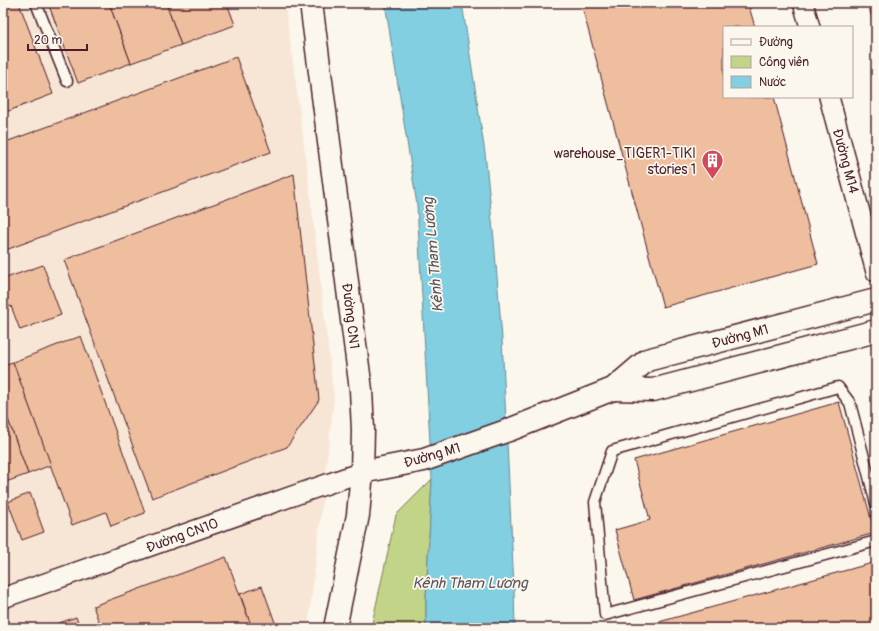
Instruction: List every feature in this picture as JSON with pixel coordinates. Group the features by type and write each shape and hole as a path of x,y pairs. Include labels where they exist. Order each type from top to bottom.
{"street":[{"name":"Đường CN1","path":"311,3 361,390 363,430 362,472 358,515 336,628"},
{"path":"803,3 810,26"},
{"name":"Đường M14","path":"829,98 876,272"},
{"name":"Đường M1","path":"362,472 424,460 509,430 613,390 647,360 876,300"},
{"name":"Đường M1","path":"613,390 653,390 876,330"},
{"name":"Đường CN10","path":"3,598 362,472"}],"lane":[{"path":"36,3 67,81"},
{"path":"876,504 850,403 838,387 612,451 595,502 605,615 876,541"}],"shaded area":[{"path":"3,3 285,3 307,167 334,399 308,628 3,628"}],"green space":[{"path":"432,479 426,598 426,628 371,628 396,515"}],"water":[{"name":"Kênh Tham Lương","path":"385,3 462,3 485,153 494,240 502,338 515,628 426,628 426,598 432,479 417,205"}],"building":[{"path":"3,3 19,3 53,94 3,113"},
{"path":"48,3 109,3 131,63 78,83"},
{"path":"109,3 166,3 181,45 131,63"},
{"path":"166,3 227,3 235,25 181,45"},
{"name":"warehouse_TIGER1-TIKI stories 1","path":"581,3 748,3 755,26 723,26 723,98 774,98 818,264 663,307"},
{"path":"868,3 876,3 876,34"},
{"path":"236,57 271,152 3,251 3,143"},
{"path":"294,174 319,400 287,447 152,498 64,260"},
{"path":"43,265 61,315 20,330 11,306 3,309 3,279"},
{"path":"81,336 145,513 111,526 106,512 72,525 13,362"},
{"path":"13,362 51,465 28,474 3,406 3,365"},
{"path":"839,402 875,533 634,600 615,530 650,520 634,460"},
{"path":"3,406 28,474 3,483"},
{"path":"30,493 44,532 22,540 8,502"},
{"path":"226,557 252,628 101,628 93,606"},
{"path":"876,562 876,628 637,628"},
{"path":"262,586 277,628 252,628 240,594"},
{"path":"76,617 80,628 45,628"}],"place":[{"name":"warehouse_TIGER1-TIKI stories 1","path":"712,180"}]}
